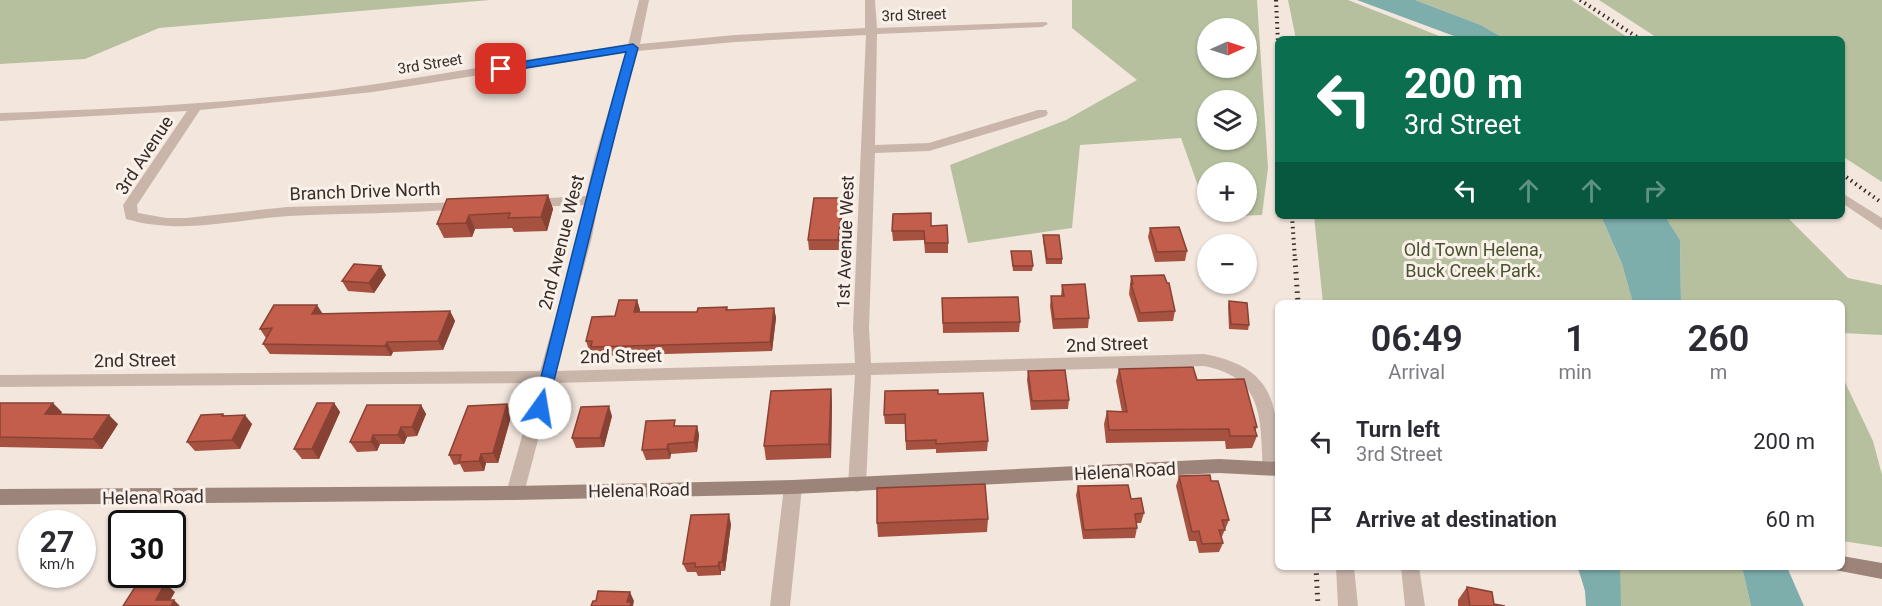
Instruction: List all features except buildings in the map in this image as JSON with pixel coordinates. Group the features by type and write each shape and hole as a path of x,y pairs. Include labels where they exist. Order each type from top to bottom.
{"main road":[{"name":"Helena Road","path":"0,497 515,493 793,487 1174,468 1275,468"},
{"path":"1851,566 1882,572"}],"street":[{"name":"2nd Avenue West","path":"515,493 644,0"},
{"name":"1st Avenue West","path":"857,485 864,387 861,316 869,149 872,32 870,0"},
{"name":"3rd Street","path":"0,117 196,107 372,88 633,48 810,33 1042,24"},
{"name":"3rd Avenue","path":"139,219 131,216 130,205 196,107"},
{"path":"869,149 929,147 1042,112"},
{"path":"1845,199 1882,225"},
{"path":"518,203 593,200"},
{"name":"Branch Drive North","path":"139,219 210,220 291,212 357,212 472,204"},
{"name":"2nd Street","path":"0,381 547,377 1204,360 1230,364 1251,377 1264,401 1275,468"},
{"path":"780,606 793,487"},
{"path":"1345,570 1348,606"},
{"path":"1410,570 1415,606"}],"green space":[{"path":"0,0 490,0 159,28 85,59 0,64"},
{"path":"1072,0 1257,0 1268,168 1262,215 1257,215 1257,162 1197,162 1197,183 1181,138 1080,145 1072,228 968,243 950,165 1066,120 1137,80 1072,28"},
{"path":"1288,0 1348,0 1439,36 1295,36"},
{"path":"1415,0 1572,0 1626,36 1500,36 1481,25"},
{"path":"1599,0 1882,0 1882,182 1845,158 1845,36 1654,36"},
{"name":"Old Town Helena, Buck Creek Park.","path":"1314,219 1602,219 1622,264 1632,300 1323,300"},
{"path":"1667,219 1789,219 1848,278 1882,285 1882,335 1845,333 1845,300 1681,300 1680,240"},
{"path":"1845,382 1873,441 1882,475 1882,547 1845,541"},
{"path":"1578,570 1743,570 1751,606 1592,606"}],"water":[{"path":"1357,0 1415,0 1481,25 1500,36 1454,36"},
{"path":"1602,219 1667,219 1680,240 1681,300 1632,300 1622,264"},
{"path":"1579,570 1620,570 1621,606 1586,606 1585,591"},
{"path":"1743,570 1788,570 1804,606 1751,606"}],"railway":[{"path":"1276,0 1278,36"},
{"path":"1580,0 1635,36"},
{"path":"1845,176 1882,203"},
{"path":"1292,219 1295,260"},
{"path":"1295,259 1298,300"},
{"path":"1316,570 1318,606"}],"route":[{"path":"501,69 633,48 602,156 585,237 540,408"}]}
